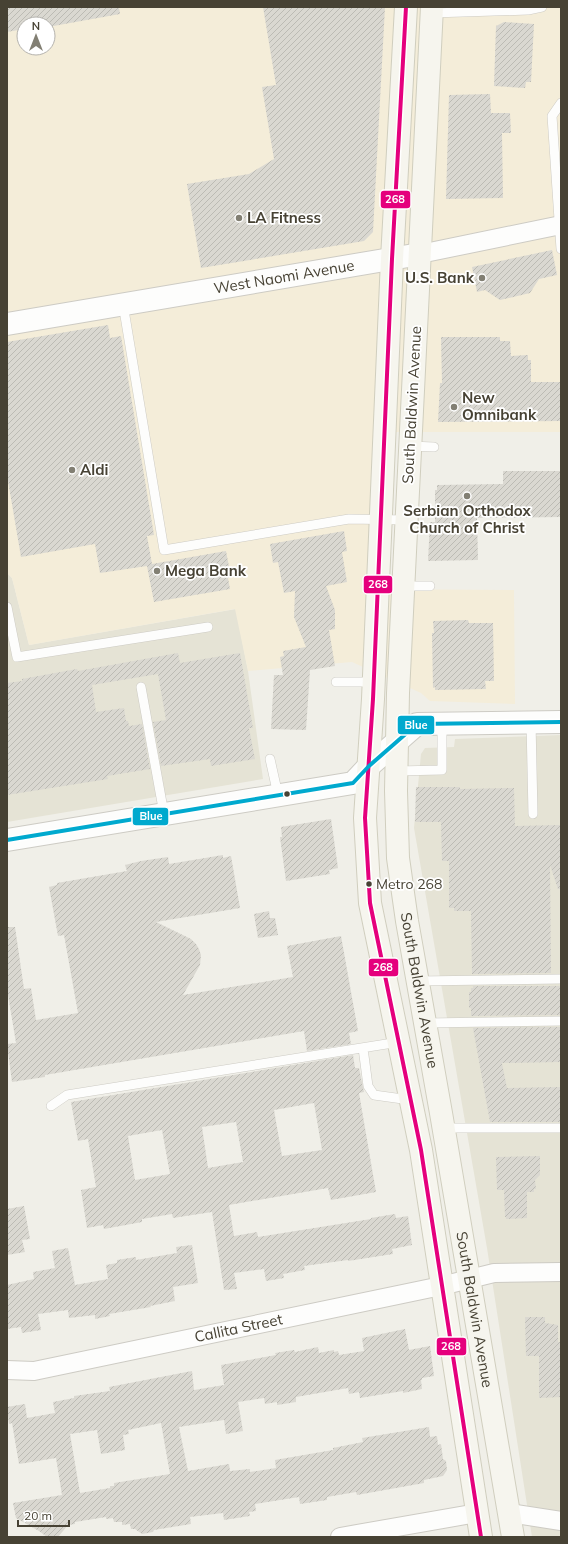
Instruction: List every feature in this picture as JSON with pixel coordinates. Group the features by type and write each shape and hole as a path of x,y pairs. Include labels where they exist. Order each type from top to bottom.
{"main road":[{"name":"South Baldwin Avenue","path":"406,7 392,259 374,682 366,818 370,904 421,1150 481,1537"},
{"name":"South Baldwin Avenue","path":"432,10 398,693 396,771 398,858 406,921 444,1128 513,1537"}],"street":[{"name":"West Naomi Avenue","path":"7,324 420,254 560,225"},
{"path":"7,840 353,783 369,766 417,724 561,722"},
{"name":"Callita Street","path":"7,1370 34,1371 441,1286 494,1273 561,1272"},
{"path":"340,1537 477,1513"},
{"path":"509,1513 561,1521"}],"lane":[{"path":"432,10 528,10 542,7"},
{"path":"561,104 552,116 561,249"},
{"path":"123,304 164,550 349,519 406,520"},
{"path":"410,446 434,447"},
{"path":"403,586 430,586"},
{"path":"7,607 17,657 208,627"},
{"path":"336,682 374,682"},
{"path":"141,687 164,814"},
{"path":"530,722 533,814"},
{"path":"396,771 442,770 442,723"},
{"path":"270,759 278,795"},
{"path":"417,981 561,979"},
{"path":"425,1023 561,1021"},
{"path":"51,1106 67,1095 399,1042"},
{"path":"363,1048 368,1086 374,1095 411,1100"},
{"path":"444,1128 561,1128"}],"shaded area":[{"path":"7,7 561,7 561,432 374,432 366,589 514,590 515,704 430,701 421,693 352,662 248,671 235,609 29,645 12,578 7,573"},
{"path":"7,573 12,578 29,645 236,609 248,671 263,779 7,822"},
{"path":"561,735 561,1537 532,1537 487,1248 414,828 421,754 425,748 454,747 455,739"}],"building":[{"path":"7,7 119,7 120,14 56,26 56,16 16,16 16,30 7,32"},
{"path":"263,7 385,7 373,232 364,241 201,268 187,184 249,174 274,159 262,87 276,85"},
{"path":"504,22 534,24 531,82 526,82 525,88 494,86 496,26"},
{"path":"490,94 491,113 510,113 511,133 502,133 503,198 446,199 449,95"},
{"path":"552,250 557,275 539,279 530,293 500,300 485,290 477,292 472,267"},
{"path":"108,325 110,338 121,336 154,535 147,536 152,564 226,551 231,577 228,578 230,589 154,602 147,566 100,573 95,544 21,557 7,475 7,342"},
{"path":"441,337 500,337 500,341 510,341 511,356 528,355 528,360 531,360 531,382 561,382 561,421 438,422 440,383 442,383"},
{"path":"503,471 561,471 561,517 477,518 478,560 428,561 430,522 435,522 435,490 437,490 437,485 503,484"},
{"path":"344,531 347,551 342,552 347,582 326,586 335,610 335,629 329,630 335,666 310,670 306,730 271,729 274,675 283,675 280,657 284,656 283,651 306,647 294,617 295,591 284,593 278,562 273,563 270,544"},
{"path":"468,620 469,623 493,623 494,681 485,681 486,689 435,690 435,687 433,688 433,621"},
{"path":"178,653 180,663 240,653 253,728 249,728 255,759 211,766 210,759 161,766 153,722 166,720 158,674 92,685 96,712 124,708 126,721 128,721 129,726 142,724 150,769 107,776 108,779 7,795 7,683 77,669 78,671"},
{"path":"416,787 460,787 460,789 514,788 515,826 561,825 561,889 558,889 550,865 551,973 472,974 471,911 454,911 454,908 449,908 449,861 442,861 441,822 415,822"},
{"path":"331,819 338,868 329,870 330,874 286,881 280,837 282,837 281,827"},
{"path":"223,855 223,858 231,856 240,908 156,922 191,939 199,949 201,955 200,965 183,995 293,977 287,946 341,936 358,1031 349,1033 351,1044 307,1051 304,1031 45,1075 45,1077 12,1082 7,1044 16,1043 7,989 7,927 15,927 24,989 31,988 36,1020 78,1013 64,935 58,936 49,887 57,885 57,883 127,871 125,865 141,861 168,857 169,864"},
{"path":"269,911 270,918 275,918 278,935 258,938 254,914"},
{"path":"473,986 559,986 561,987 561,1015 471,1016 471,1008 469,1008 469,992 471,992 471,988 473,988"},
{"path":"561,1027 561,1062 502,1063 507,1088 561,1087 561,1122 490,1122 473,1028"},
{"path":"353,1055 355,1068 359,1068 364,1092 359,1093 376,1192 331,1200 328,1188 229,1205 234,1236 257,1232 258,1237 395,1214 396,1218 408,1216 412,1245 392,1249 393,1254 304,1266 305,1270 283,1274 284,1278 266,1281 264,1269 234,1273 237,1289 224,1290 212,1212 173,1218 172,1214 142,1219 142,1222 104,1229 103,1225 87,1228 81,1190 96,1187 88,1139 78,1141 71,1102","holes":["314,1103 322,1150 282,1156 274,1110","236,1122 243,1162 208,1168 202,1127","162,1130 170,1174 135,1180 128,1136"]},
{"path":"540,1156 540,1175 535,1180 536,1189 534,1189 534,1192 527,1192 527,1218 506,1219 504,1190 497,1190 496,1157"},
{"path":"24,1206 30,1239 22,1240 25,1252 7,1255 7,1209"},
{"path":"192,1245 198,1283 173,1287 175,1301 150,1306 151,1307 109,1314 110,1316 95,1319 95,1315 69,1318 68,1310 38,1314 41,1330 22,1333 21,1327 7,1329 7,1285 34,1279 33,1272 55,1268 52,1251 68,1248 75,1285 108,1279 106,1265 117,1263 117,1260 136,1257 136,1260 177,1253 176,1247"},
{"path":"525,1317 545,1317 545,1323 558,1325 558,1342 561,1342 561,1397 539,1398 539,1356 526,1356"},
{"path":"405,1329 409,1350 430,1346 434,1376 422,1378 422,1389 403,1393 403,1391 360,1398 359,1392 349,1394 348,1388 296,1397 296,1402 277,1405 277,1402 265,1404 264,1398 238,1402 243,1431 226,1434 224,1420 179,1427 188,1471 229,1464 230,1471 250,1469 250,1472 276,1468 275,1460 333,1450 333,1448 363,1442 362,1438 429,1427 430,1437 437,1436 438,1445 441,1444 443,1459 446,1461 447,1470 443,1476 424,1480 424,1483 357,1495 356,1492 327,1497 327,1500 300,1504 299,1497 255,1504 256,1511 249,1512 250,1516 224,1520 223,1513 190,1517 191,1524 154,1530 153,1532 142,1534 135,1529 131,1529 130,1524 122,1525 122,1522 114,1522 113,1518 106,1519 106,1517 75,1522 75,1524 68,1525 58,1537 47,1537 16,1518 13,1503 62,1495 56,1458 19,1464 12,1423 9,1424 7,1407 25,1404 27,1418 55,1413 53,1402 74,1398 74,1396 110,1391 109,1387 192,1371 194,1390 224,1385 221,1365 276,1355 275,1353 294,1350 295,1352 318,1347 319,1353 334,1350 334,1352 338,1351 339,1355 364,1351 362,1338","holes":["161,1423 170,1474 114,1483 114,1486 110,1486 110,1488 80,1493 70,1434 97,1430 101,1454 125,1450 123,1435 129,1434 128,1430"]}],"transit line":[{"name":"268","path":"406,7 392,259 373,699 365,818 370,903 421,1150 481,1537"},
{"name":"Blue","path":"7,840 353,783 369,766 417,724 561,722"}],"place":[{"name":"LA Fitness","path":"239,218"},
{"name":"U.S. Bank","path":"482,278"},
{"name":"New Omnibank","path":"454,407"},
{"name":"Aldi","path":"72,470"},
{"name":"Serbian Orthodox Church of Christ","path":"467,496"},
{"name":"Mega Bank","path":"157,571"},
{"name":"Metro 268","path":"369,884"}]}
